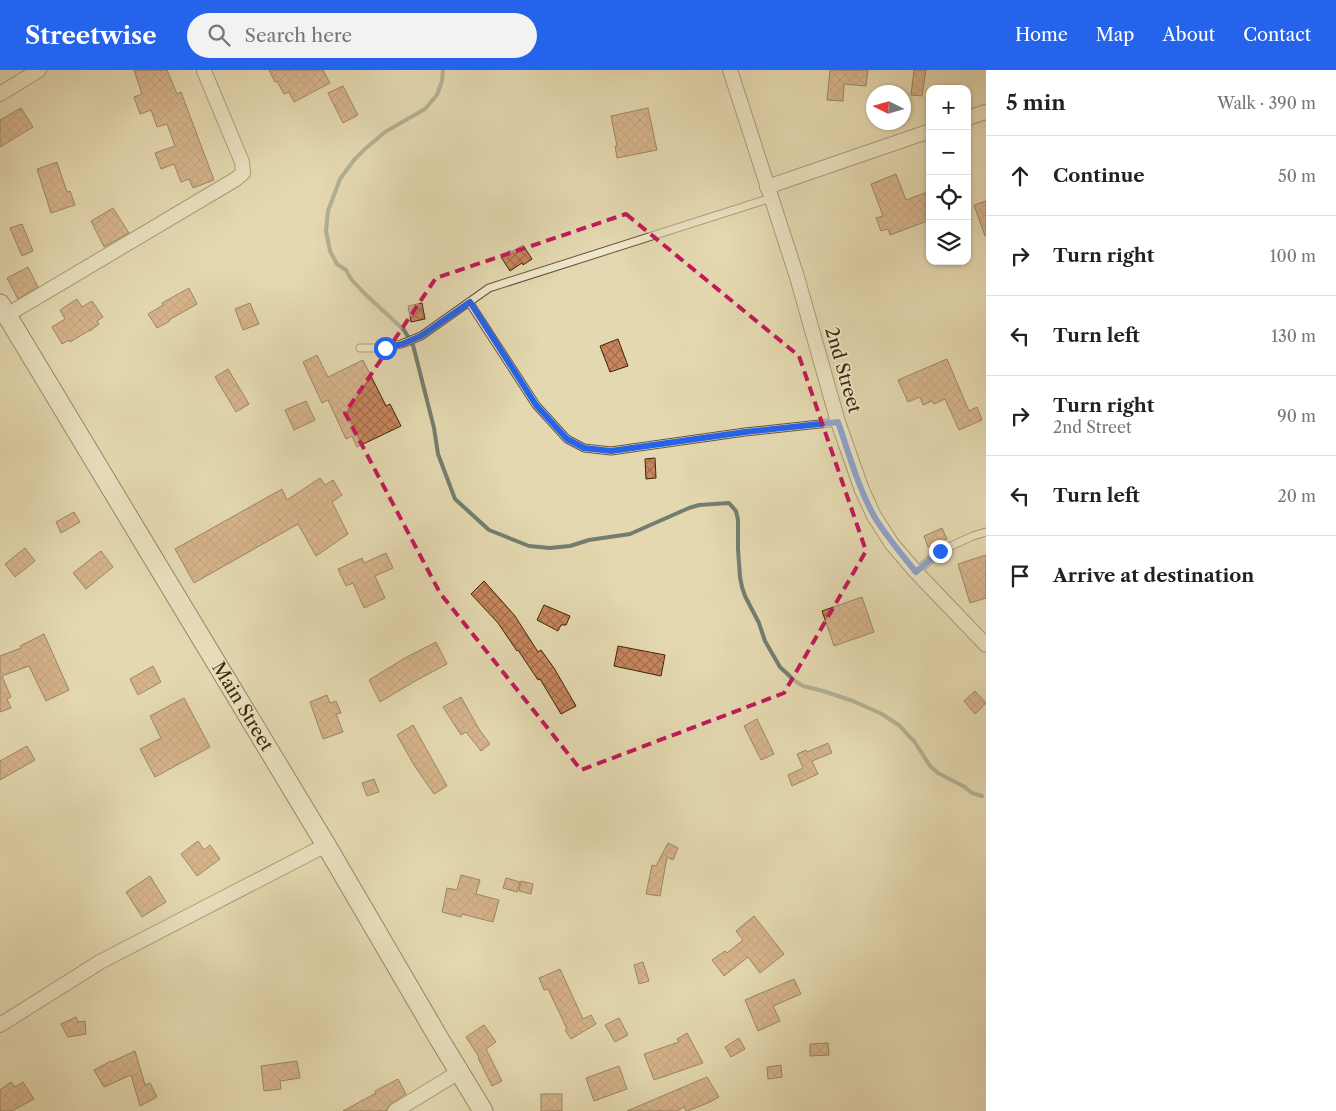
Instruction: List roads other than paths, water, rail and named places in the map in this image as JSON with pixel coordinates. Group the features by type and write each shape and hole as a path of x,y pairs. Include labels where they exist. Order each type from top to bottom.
{"main road":[{"name":"Main Street","path":"3,309 326,845 483,1111"}],"street":[{"path":"0,94 39,70"},
{"path":"3,309 236,179 243,173 242,162 204,70"},
{"name":"2nd Street","path":"730,70 797,277 838,422 862,490 874,516 892,544 916,572 986,645"},
{"path":"971,117 986,112"},
{"path":"769,192 926,133"},
{"path":"0,1025 100,962 326,845"},
{"path":"395,1111 459,1072"}],"lane":[{"path":"360,348 385,348 402,344 421,336 489,288 769,192"},
{"path":"470,302 536,405 567,439 584,448 611,451 745,432 838,422"},
{"path":"916,572 940,551 986,532"}],"waterway":[{"path":"443,70 442,81 437,95 425,109 385,132 354,160 340,179 328,211 326,231 330,251 337,264 346,270 351,279 365,294 404,330 413,345 434,428 438,454 455,499 489,530 529,546 550,548 630,534 689,508 699,505 729,503 736,511 738,520 738,549 742,587 759,623 765,641 780,667 803,686 853,701 882,714 900,726 914,741 930,766 938,773 965,787 972,793 982,796"}]}
